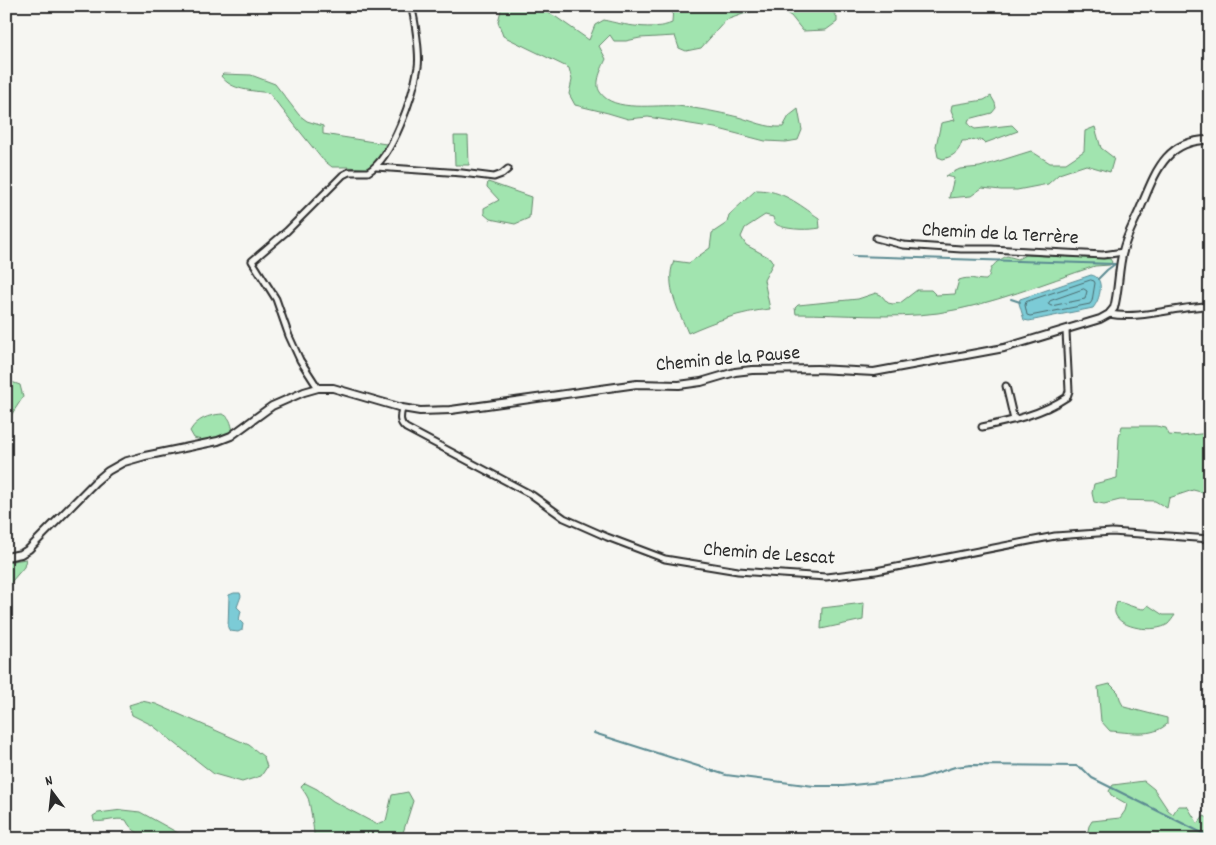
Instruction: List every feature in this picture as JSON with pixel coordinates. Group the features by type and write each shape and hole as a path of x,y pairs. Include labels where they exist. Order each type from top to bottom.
{"street":[{"path":"6,557 21,554 29,549 95,482 108,471 124,462 218,441 231,436 272,406 289,397 318,388 293,344 276,299 252,261 287,232 343,175 349,172 368,172 376,167 400,128 418,67 419,55 410,6"},
{"path":"1210,140 1190,141 1179,146 1156,172 1123,252 1114,308 1109,314 1122,317 1135,316 1181,308 1210,306"},
{"path":"376,167 494,177 508,169"},
{"name":"Chemin de la Terrère","path":"876,238 903,244 954,249 1103,255 1123,252"},
{"name":"Chemin de la Pause","path":"318,388 332,388 402,408 420,411 443,410 638,384 679,385 752,370 817,369 874,372 1004,348 1066,331 1109,314"},
{"path":"982,427 1032,414 1065,399 1069,394 1066,331"},
{"path":"1006,386 1014,420"},
{"name":"Chemin de Lescat","path":"402,408 400,419 403,426 532,495 564,518 649,554 681,562 738,570 826,577 876,571 1055,536 1121,532 1210,539"}],"green space":[{"path":"502,6 535,6 556,17 589,40 595,25 604,20 648,27 672,23 673,6 811,6 833,12 837,17 837,22 826,30 803,31 791,16 781,10 749,12 726,20 701,48 686,51 679,48 675,36 614,41 610,35 599,46 606,59 599,76 598,88 606,99 615,103 636,106 677,106 708,110 777,127 783,127 789,116 798,109 802,130 798,140 786,142 765,141 715,128 648,117 628,119 575,105 569,94 572,80 569,68 503,36 498,22"},
{"path":"223,74 251,75 275,84 299,115 307,121 323,126 323,134 386,144 375,164 369,169 332,167 322,159 269,93 231,85 221,76"},
{"path":"991,96 996,108 992,113 969,119 970,126 975,129 1012,125 1018,131 985,143 982,140 962,141 958,151 953,155 943,159 938,157 936,146 941,123 955,120 951,110 952,105 984,100"},
{"path":"1095,127 1101,148 1114,158 1110,172 1086,165 1059,174 1048,184 1017,190 982,188 971,196 949,198 954,178 945,176 960,169 980,167 1031,151 1050,163 1066,163 1084,151 1085,131"},
{"path":"454,136 468,136 469,165 455,165"},
{"path":"488,182 531,197 529,218 515,224 490,219 484,214 484,208 499,200 487,187"},
{"path":"756,190 774,192 797,203 819,218 820,228 800,229 784,227 776,224 773,217 765,215 745,228 741,237 746,245 770,258 773,263 764,280 770,309 748,312 688,333 672,289 671,270 674,261 689,263 710,248 712,233 727,223 729,215"},
{"path":"1025,255 1110,259 1112,262 1110,265 1095,266 978,305 938,313 885,316 796,314 795,308 798,305 858,299 876,293 881,295 888,303 893,304 900,303 917,290 931,290 936,295 955,294 959,280 969,278 986,280 992,267 1000,260 1007,256 1018,259"},
{"path":"6,380 20,385 23,397 6,423"},
{"path":"222,414 228,418 233,431 219,437 203,440 194,438 190,431 196,423 212,415"},
{"path":"1122,426 1156,426 1166,428 1169,435 1181,436 1210,433 1210,490 1205,493 1193,490 1169,498 1167,508 1155,501 1120,500 1104,504 1094,502 1092,493 1094,484 1117,478 1119,437"},
{"path":"26,559 24,567 6,588 6,562"},
{"path":"1117,602 1141,609 1145,609 1148,605 1163,615 1175,615 1168,624 1162,627 1138,628 1123,623 1118,618 1115,612"},
{"path":"864,603 863,620 821,629 822,608"},
{"path":"1110,684 1118,692 1124,707 1167,718 1167,724 1147,733 1110,731 1101,721 1098,687"},
{"path":"142,701 156,704 249,745 264,757 267,767 261,776 242,782 214,774 152,725 132,715 129,705"},
{"path":"1144,781 1154,789 1168,810 1173,814 1178,806 1187,806 1198,824 1204,816 1210,819 1210,839 1086,839 1092,821 1120,818 1125,811 1127,804 1111,795 1109,791 1113,785"},
{"path":"305,783 333,801 376,824 386,821 392,795 408,792 413,801 401,839 314,839 309,801 301,787"},
{"path":"122,810 140,812 189,839 163,839 145,836 138,833 126,820 94,821 93,816 98,813"}],"water":[{"path":"1091,275 1099,280 1100,284 1098,300 1093,308 1029,321 1024,320 1019,303 1020,299"},
{"path":"240,593 241,596 237,607 241,611 239,620 243,624 242,630 238,632 230,631 228,628 229,595"}],"waterway":[{"path":"853,256 1115,264 1098,279"},
{"path":"1011,299 1020,302"},
{"path":"594,733 726,775 814,786 843,786 920,778 955,767 971,765 1076,766 1083,769 1092,778 1210,837"}]}
